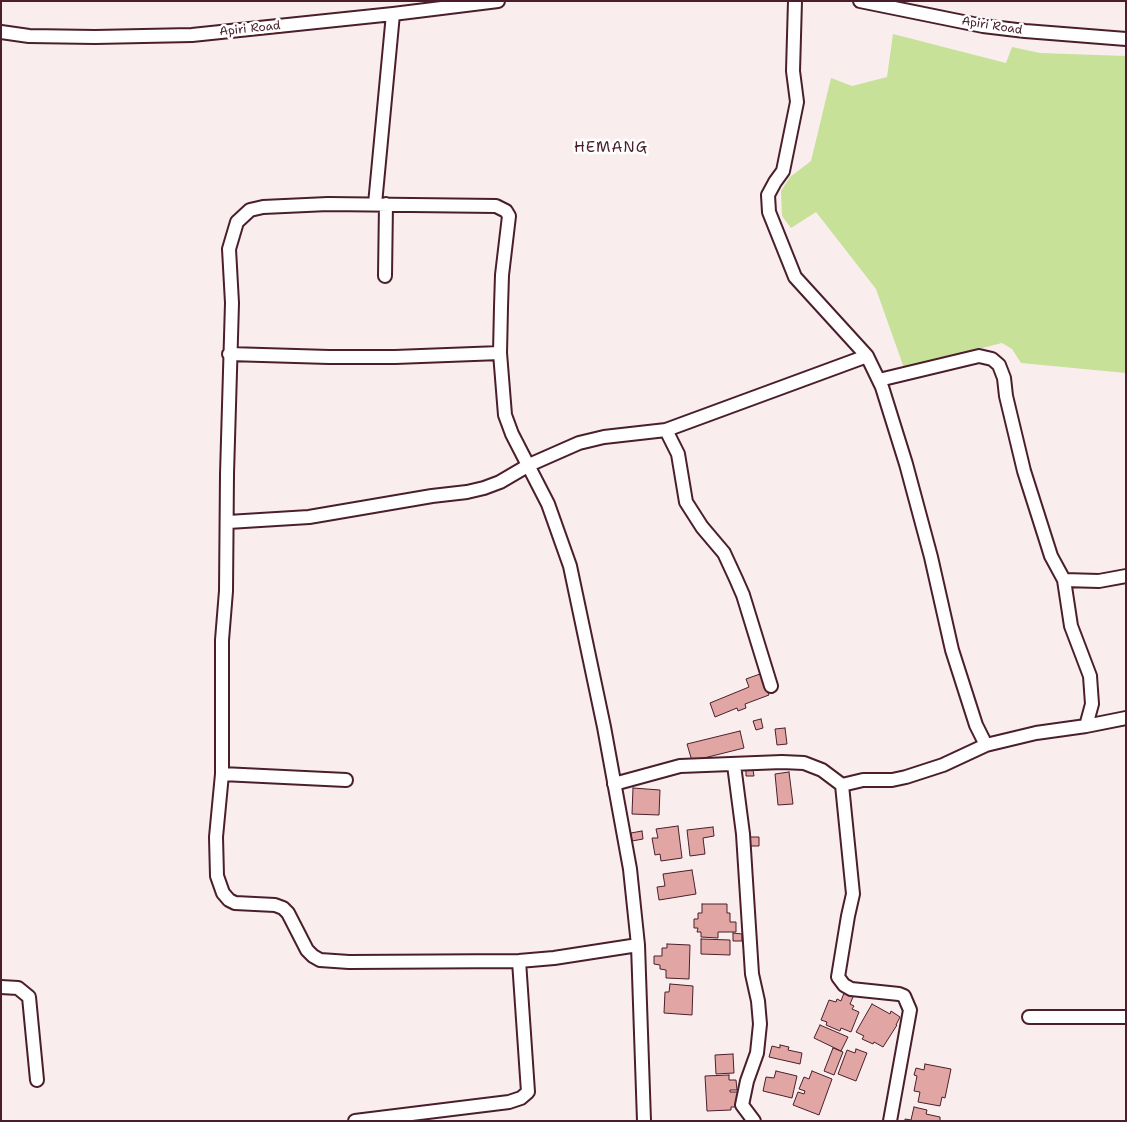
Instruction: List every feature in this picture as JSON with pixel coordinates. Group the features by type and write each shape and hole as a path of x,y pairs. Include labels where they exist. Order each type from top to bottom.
{"street":[{"name":"Apiri Road","path":"1,32 28,36 192,35 498,1"},
{"path":"795,1 794,71 797,102 783,171 768,195 769,212 795,277 866,356 879,380 916,500 952,650 976,725 986,745"},
{"name":"Apiri Road","path":"860,1 922,14 1025,31 1126,40"},
{"path":"922,14 924,1"},
{"path":"385,276 381,204 394,14"},
{"path":"638,945 554,958 520,961 349,962 320,960 307,950 288,913 283,908 275,905 235,903 229,900 223,893 217,876 216,837 222,774 222,640 226,591 228,522 229,354 232,303 229,249 237,222 250,210 263,207 381,204 496,206 506,211 509,220 502,275 500,353 505,415 512,434 548,504 570,566 600,708 630,868 638,945 644,1121"},
{"path":"229,354 358,357 500,353"},
{"path":"228,522 309,517 432,496 467,492 500,482 529,464 579,442 604,437 666,430 866,356"},
{"path":"879,380 979,356 996,361 999,365 1004,378 1006,396 1024,471 1051,556 1064,580 1071,626 1090,676 1092,704 1086,726"},
{"path":"666,430 678,454 686,502 694,516 721,548 736,579 743,595 771,686"},
{"path":"1064,580 1099,580 1126,576"},
{"path":"842,785 863,780 892,780 906,777 943,765 986,745 1036,733 1126,718"},
{"path":"614,784 680,766 782,762 804,763 822,770 842,785 853,894 838,977 841,982 851,989 904,996 910,1010 890,1121"},
{"path":"734,765 743,834 752,974 758,1001 760,1024 758,1052 747,1081 742,1105 754,1121"},
{"path":"222,774 346,780"},
{"path":"355,1121 510,1102 521,1098 528,1092 520,961"},
{"path":"1,987 18,988 28,997 37,1080"},
{"path":"1029,1017 1126,1017"}],"green space":[{"path":"893,34 1006,63 1012,47 1040,53 1126,56 1126,373 1021,363 1012,349 1002,343 904,368 876,289 816,212 791,228 782,216 781,191 790,177 811,161 831,78 852,86 887,77"}],"building":[{"path":"760,674 769,695 745,704 746,708 738,711 737,708 715,717 710,703 749,687 746,679"},
{"path":"761,719 763,728 756,730 753,721"},
{"path":"785,728 787,744 777,745 775,729"},
{"path":"740,731 744,748 692,761 687,744"},
{"path":"746,770 753,770 754,776 746,776"},
{"path":"789,772 793,804 778,805 775,774"},
{"path":"633,788 660,790 659,815 632,814"},
{"path":"678,826 682,858 661,861 660,854 655,855 652,838 658,838 656,829"},
{"path":"713,827 714,836 703,838 705,854 690,856 687,830"},
{"path":"642,831 643,839 632,841 631,833"},
{"path":"748,837 759,837 759,846 749,846"},
{"path":"692,870 696,894 659,900 657,887 665,886 663,874"},
{"path":"702,904 727,904 730,922 736,922 736,932 718,932 718,938 701,937 701,932 697,932 698,928 694,928 694,919 698,919 698,913 702,913"},
{"path":"733,933 742,934 742,941 733,941"},
{"path":"701,939 730,940 730,955 701,954"},
{"path":"667,944 690,945 689,979 666,978 666,970 660,969 660,965 654,964 654,956 662,956 662,948 667,948"},
{"path":"670,984 693,986 692,1015 664,1013 665,992 669,992"},
{"path":"844,993 853,997 850,1004 854,1006 852,1009 859,1012 851,1032 841,1028 840,1031 826,1025 827,1022 821,1020 829,1000 836,1002 837,999 841,1001"},
{"path":"872,1004 890,1014 891,1011 900,1017 883,1047 862,1039 864,1036 856,1032"},
{"path":"820,1025 848,1037 841,1051 814,1038"},
{"path":"780,1045 789,1047 788,1050 802,1053 800,1064 769,1057 772,1046 780,1048"},
{"path":"833,1048 843,1052 834,1075 824,1071"},
{"path":"856,1049 867,1053 856,1081 838,1074 847,1050 855,1053"},
{"path":"733,1054 734,1073 716,1074 715,1055"},
{"path":"925,1064 951,1069 945,1098 942,1097 940,1106 918,1102 920,1092 914,1091 917,1076 914,1075 916,1068 924,1070"},
{"path":"776,1071 797,1076 792,1098 763,1091 766,1077 774,1078"},
{"path":"812,1071 832,1079 819,1115 793,1105 798,1092 804,1094 805,1091 799,1089 804,1077 809,1079"},
{"path":"729,1075 729,1080 736,1080 737,1090 730,1090 730,1092 738,1092 739,1107 731,1107 731,1110 707,1111 705,1076"},
{"path":"914,1107 927,1110 926,1114 940,1117 940,1121 905,1121 905,1119 911,1120"}],"district":[{"name":"HEMANG","path":"611,148"}]}
